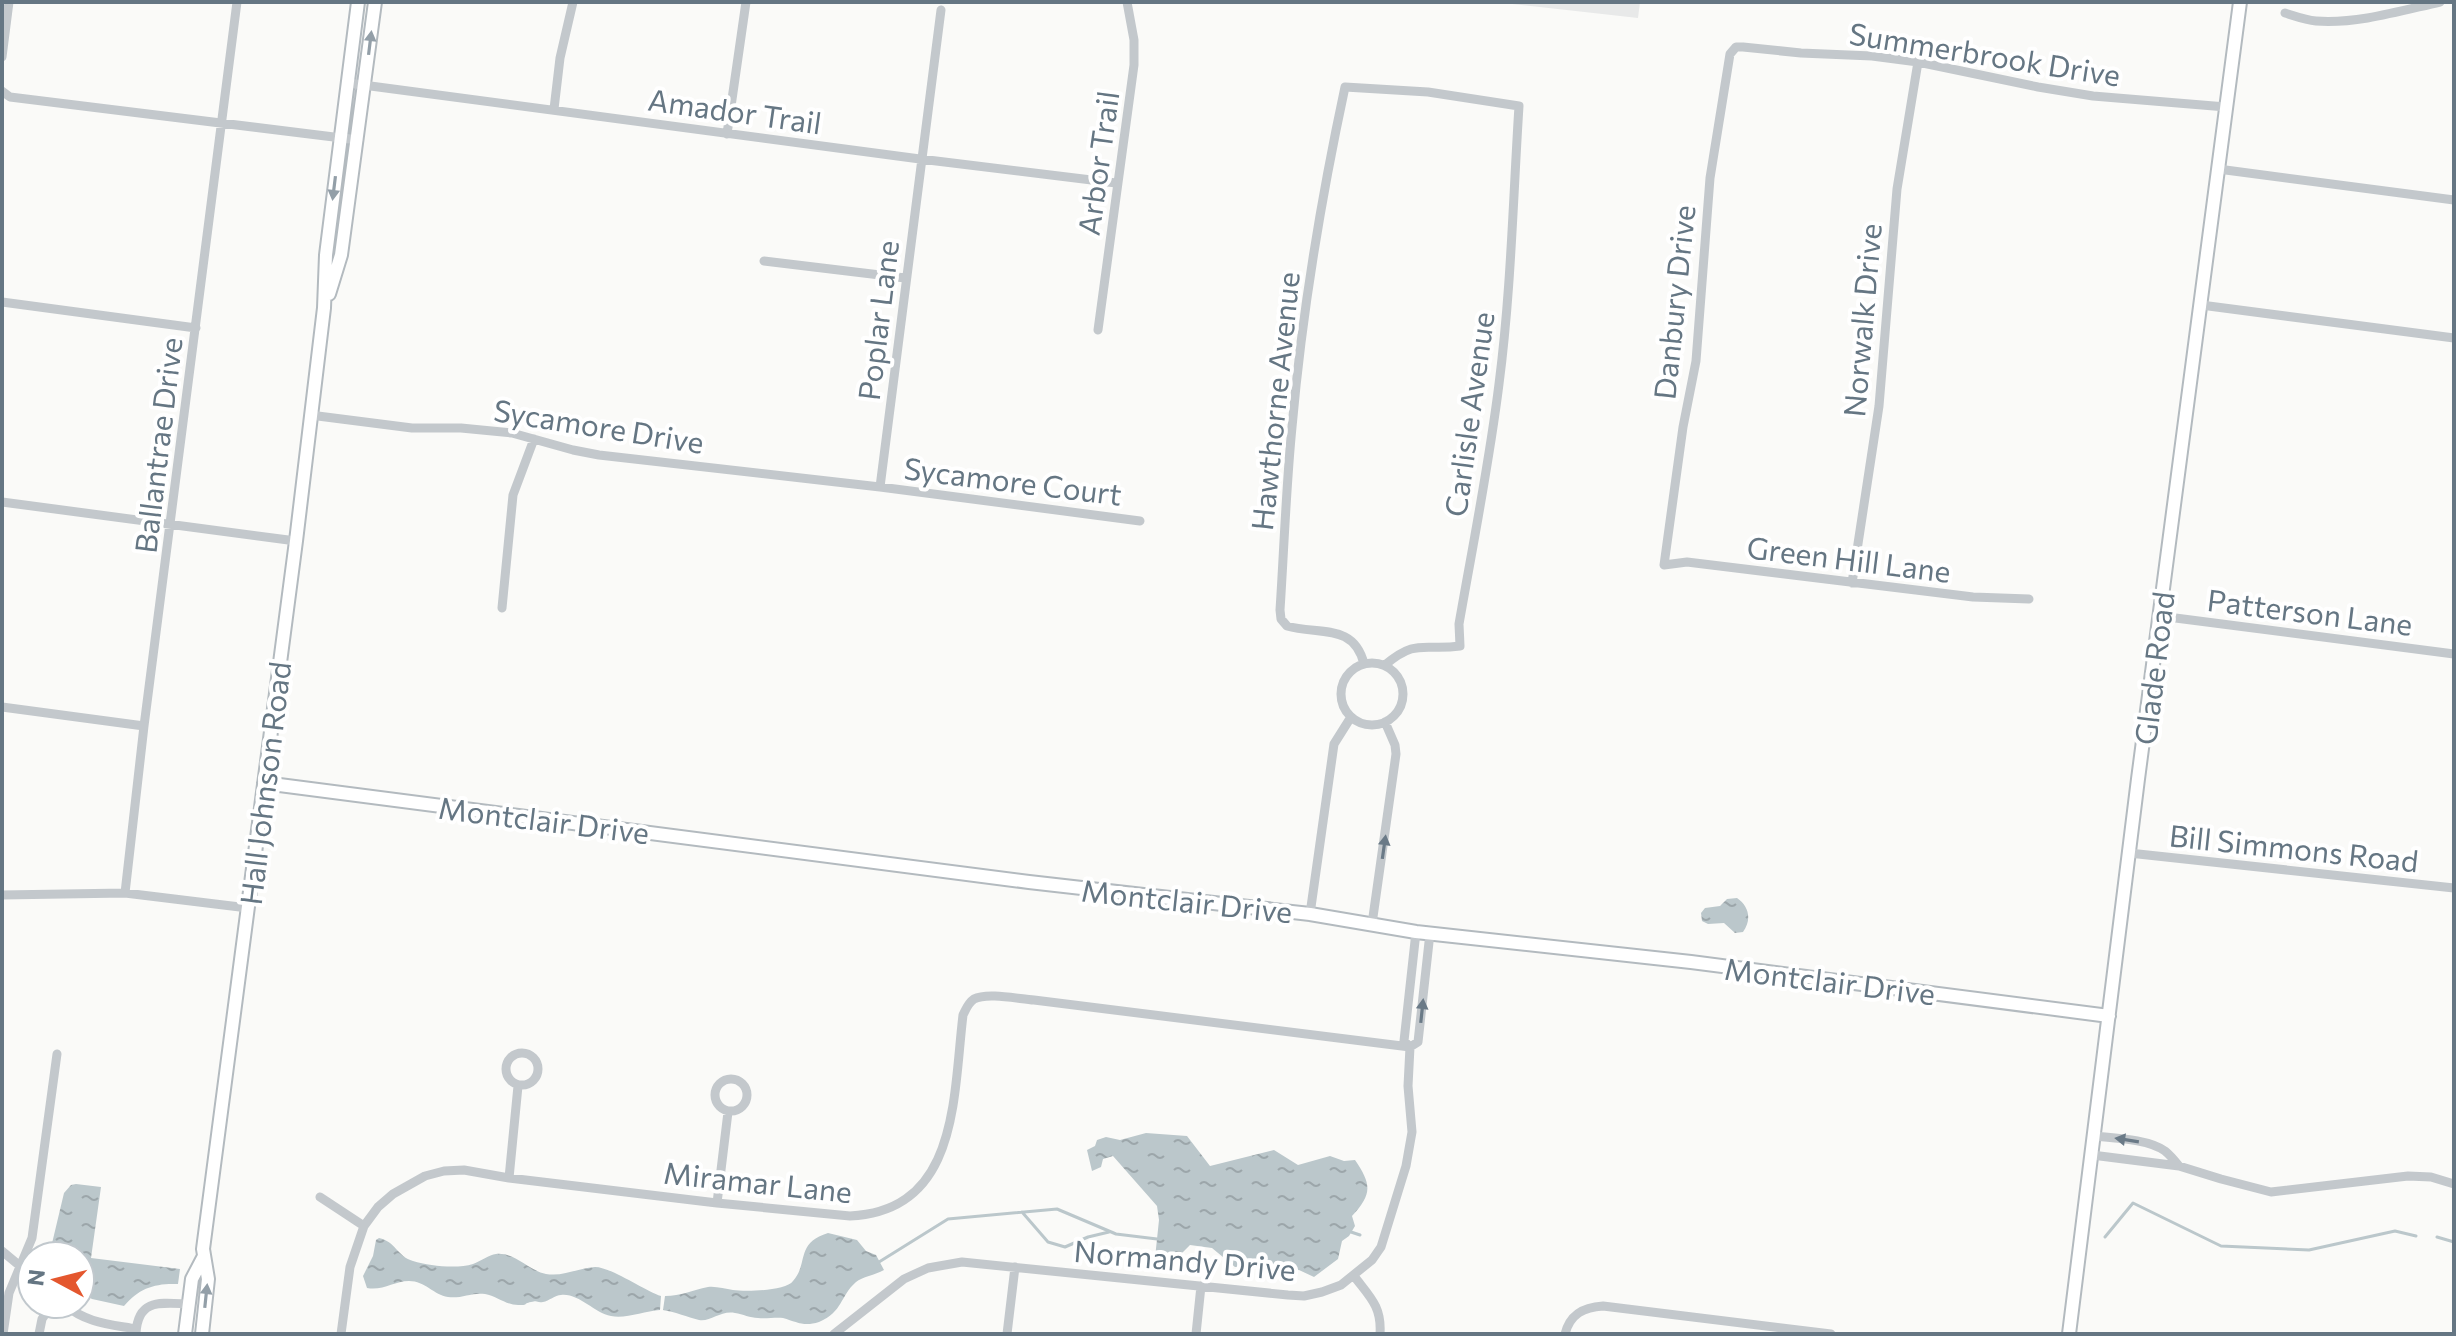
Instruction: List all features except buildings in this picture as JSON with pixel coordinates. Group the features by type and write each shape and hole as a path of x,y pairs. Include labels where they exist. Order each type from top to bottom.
{"main road":[{"name":"Hall Johnson Road","path":"185,1334 192,1279 203,1258 296,541 324,308 326,255 358,2"},
{"name":"Hall Johnson Road","path":"324,308 341,255 375,2"},
{"name":"Glade Road","path":"2069,1334 2240,2"},
{"name":"Montclair Drive","path":"264,783 1016,881 1310,914 1423,932 1707,964 2109,1016"},
{"name":"Hall Johnson Road","path":"202,1334 208,1279 203,1258"}],"street":[{"path":"2,57 9,2"},
{"name":"Ballantrae Drive","path":"125,893 237,2"},
{"path":"554,109 560,58 573,2"},
{"path":"727,134 746,2"},
{"name":"Arbor Trail","path":"1098,330 1134,65 1134,40 1127,2"},
{"path":"2389,2 2390,13"},
{"path":"2285,13 2313,21 2339,21 2440,2"},
{"name":"Poplar Lane","path":"880,487 941,10"},
{"name":"Summerbrook Drive","path":"1736,47 1872,56 1918,62 2079,94 2226,107"},
{"name":"Danbury Drive","path":"1664,565 1683,427 1696,361 1710,178 1730,54 1736,47"},
{"name":"Norwalk Drive","path":"1852,583 1879,406 1897,189 1918,62"},
{"name":"Amador Trail","path":"348,83 1116,183"},
{"name":"Carlisle Avenue","path":"1345,87 1428,92 1519,106 1514,219 1500,383 1459,624 1460,646 1409,648 1385,665"},
{"name":"Hawthorne Avenue","path":"1345,87 1307,294 1292,423 1280,610 1281,619 1287,626 1337,634 1355,642 1364,664"},
{"path":"2,91 10,97 358,140"},
{"path":"2218,169 2454,200"},
{"path":"764,261 905,278"},
{"path":"2,302 196,328"},
{"path":"2201,305 2454,338"},
{"name":"Sycamore Drive","path":"310,415 412,428 461,428 512,433 599,455 880,487"},
{"path":"502,608 513,495 534,439"},
{"name":"Sycamore Court","path":"880,487 1140,521"},
{"path":"2,502 296,541"},
{"name":"Green Hill Lane","path":"1664,565 1687,562 1973,597 2029,599"},
{"name":"Patterson Lane","path":"2160,616 2454,654"},
{"path":"1364,664 1385,665 1400,679 1403,699 1400,708 1385,722 1367,725 1351,717 1341,700 1341,686 1352,670 1364,664"},
{"path":"2,707 144,726"},
{"path":"1310,914 1334,744 1351,717"},
{"path":"1372,924 1396,754 1385,722"},
{"name":"Bill Simmons Road","path":"2129,853 2454,888"},
{"path":"2,895 125,893 248,908"},
{"name":"Normandy Drive","path":"834,1334 904,1279 928,1268 962,1262 1304,1296 1341,1285 1372,1260 1381,1247 1406,1166 1412,1132 1407,1044 1423,932"},
{"name":"Miramar Lane","path":"341,1334 350,1267 364,1226 393,1194 425,1176 464,1170 717,1203 850,1216 867,1215 899,1205 928,1179 943,1149 963,1015 968,1005 980,997 1034,1000 1407,1044"},
{"path":"31,1240 57,1054"},
{"path":"509,1178 518,1086"},
{"path":"717,1203 728,1112"},
{"path":"2095,1136 2133,1140 2159,1148 2166,1151 2179,1166"},
{"path":"2092,1155 2179,1166 2271,1192 2408,1176 2431,1177 2454,1184"},
{"path":"320,1197 364,1226"},
{"path":"1007,1334 1015,1267"},
{"path":"3,1334 9,1293 16,1273"},
{"path":"1354,1276 1377,1306 1381,1319 1380,1334"},
{"path":"1196,1334 1201,1286"},
{"path":"88,1320 136,1331 141,1312 150,1305 161,1302 189,1304"},
{"path":"1565,1334 1570,1320 1590,1307 1639,1309 1831,1334"},
{"path":"1736,1334 1738,1322"}],"shaded area":[{"path":"1494,2 1640,2 1638,18"}],"water":[{"path":"1737,898 1748,914 1748,923 1743,932 1735,933 1724,923 1708,924 1702,921 1701,913 1705,908 1720,906 1727,899"},
{"path":"1146,1133 1187,1136 1210,1166 1274,1150 1298,1165 1330,1156 1344,1161 1355,1160 1365,1176 1366,1195 1352,1216 1355,1226 1342,1241 1338,1259 1314,1277 1299,1270 1280,1272 1268,1265 1235,1267 1212,1248 1190,1245 1180,1255 1155,1258 1159,1220 1157,1206 1113,1156 1103,1159 1101,1167 1092,1171 1087,1150 1095,1146 1097,1140 1106,1137 1120,1140"},
{"path":"71,1185 101,1187 94,1240 53,1240 64,1193"},
{"path":"828,1233 857,1240 866,1251 876,1255 884,1270 856,1282 833,1314 819,1322 805,1324 783,1318 755,1318 730,1313 699,1320 663,1310 665,1296 708,1287 755,1291 789,1284 798,1274 811,1242"},
{"path":"379,1238 389,1242 408,1259 420,1263 467,1266 503,1254 546,1274 602,1268 661,1296 660,1310 611,1316 568,1295 515,1305 485,1294 448,1297 409,1281 367,1288 363,1276"},
{"path":"96,1259 180,1269 178,1284 148,1288 124,1306 96,1300"}],"waterway":[{"path":"2105,1237 2133,1203 2221,1246 2309,1250 2395,1231 2416,1236"},
{"path":"879,1262 948,1219 1057,1209 1116,1234 1157,1239"},
{"path":"1022,1212 1048,1242 1065,1247 1109,1232"},
{"path":"1351,1232 1360,1235"},
{"path":"2437,1237 2454,1242"}]}
